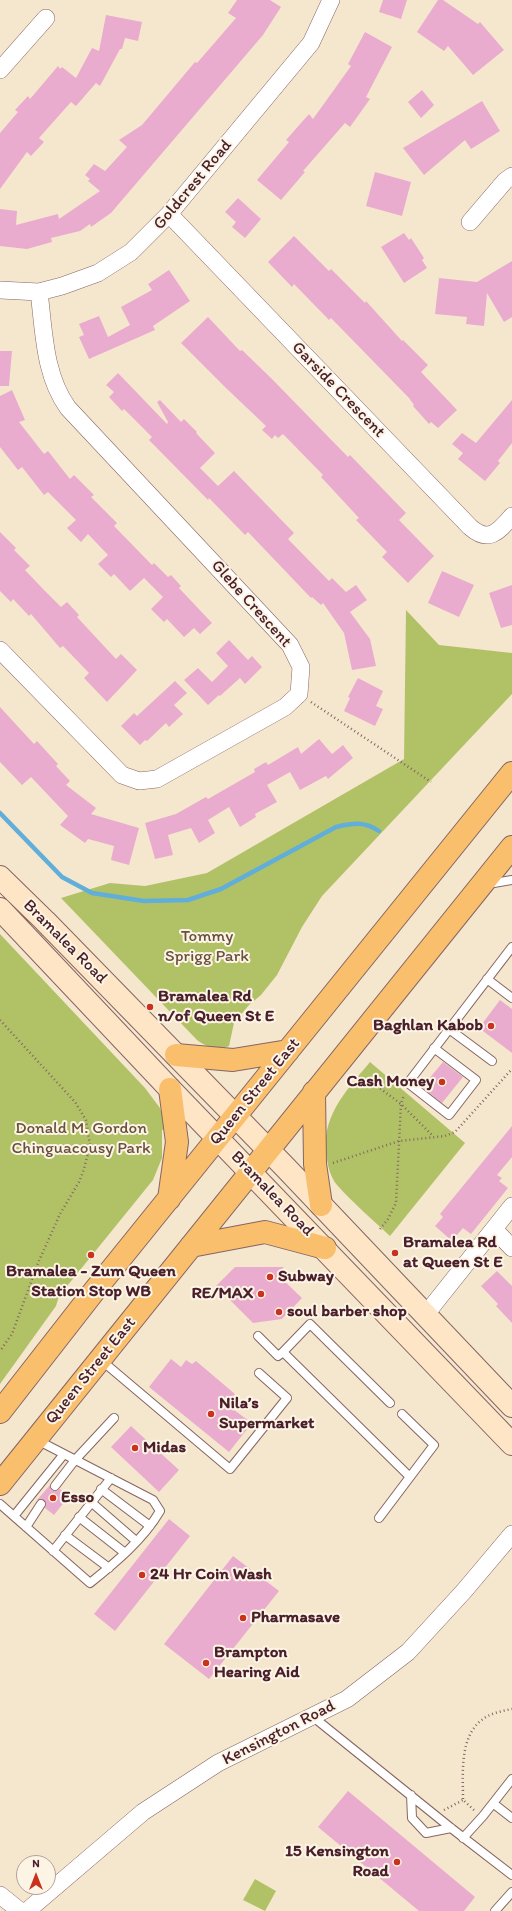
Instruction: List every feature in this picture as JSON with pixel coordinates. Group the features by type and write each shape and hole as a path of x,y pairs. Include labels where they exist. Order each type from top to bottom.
{"main road":[{"name":"Queen Street East","path":"0,1412 235,1116 512,773"},
{"name":"Queen Street East","path":"0,1484 512,847"},
{"name":"Bramalea Road","path":"0,877 45,921 268,1150 426,1314 512,1406"},
{"name":"Bramalea Road","path":"0,909 170,1089 325,1248 512,1444"},
{"path":"176,1055 233,1060 288,1051"},
{"path":"169,1199 177,1142 170,1089"},
{"path":"314,1092 315,1164 321,1205"},
{"path":"191,1246 264,1232 325,1248"}],"street":[{"name":"Goldcrest Road","path":"0,290 39,292 85,279 121,260 142,243 169,214 311,43 331,0"},
{"path":"0,70 46,18"},
{"path":"470,222 505,181 512,176"},
{"name":"Garside Crescent","path":"169,214 470,527 480,534 491,535 500,529 512,516"},
{"name":"Glebe Crescent","path":"39,292 50,368 55,385 64,402 290,645 301,667 299,694"},
{"path":"0,650 122,775 139,781 148,781 164,775 285,707 299,694"},
{"path":"426,1314 512,1206"},
{"path":"494,1229 512,1248"},
{"name":"Kensington Road","path":"27,1911 143,1812 218,1763 347,1699 408,1652 464,1591 512,1534"},
{"path":"0,1895 20,1911"}],"lane":[{"path":"481,885 512,880"},
{"path":"434,1048 476,1080 449,1115 408,1083 434,1048 449,1028 512,947"},
{"path":"487,979 512,998"},
{"path":"449,1028 492,1061"},
{"path":"258,1336 278,1356 310,1324 390,1403"},
{"path":"283,1352 410,1477"},
{"path":"101,1359 230,1469 287,1398 259,1373"},
{"path":"379,1518 434,1445 402,1414"},
{"path":"55,1486 75,1460 114,1418"},
{"path":"0,1504 90,1583 125,1553 150,1526 160,1511 154,1500 36,1439"},
{"path":"14,1516 64,1454"},
{"path":"52,1551 111,1478"},
{"path":"101,1489 150,1526"},
{"path":"91,1502 136,1541"},
{"path":"26,1527 41,1504"},
{"path":"79,1517 125,1553"},
{"path":"65,1535 109,1568"},
{"path":"311,1716 450,1828 512,1875"},
{"path":"463,1838 494,1804 512,1779"},
{"path":"411,1796 412,1818 426,1833 450,1828"},
{"path":"494,1804 512,1818"},
{"path":"495,1911 512,1892"}],"path":[{"path":"299,694 431,782"},
{"path":"0,1020 75,1102 86,1120 90,1145 79,1182 60,1214 38,1262 12,1334 4,1348 0,1351"},
{"path":"332,1163 399,1141 433,1136 445,1136 455,1132 512,1069"},
{"path":"380,1229 388,1219 396,1203 401,1104 408,1083"},
{"path":"377,1086 401,1104 433,1136"},
{"path":"483,1816 467,1805 463,1800 463,1767 466,1747 471,1731 484,1718 492,1714 512,1709"},
{"path":"435,1815 463,1800"}],"green space":[{"name":"Tommy Sprigg Park","path":"406,610 439,645 512,653 512,694 322,896 302,927 277,975 261,995 249,1005 234,1023 229,1046 212,1048 204,1045 197,1040 61,898 110,883 145,886 207,873 404,759"},
{"name":"Donald M. Gordon Chinguacousy Park","path":"0,934 145,1088 160,1108 167,1129 162,1130 162,1158 153,1180 59,1296 56,1306 0,1384"},
{"path":"370,1062 465,1143 390,1236 356,1205 337,1185 330,1172 327,1159 327,1131 336,1106"},
{"path":"255,1879 276,1891 265,1911 243,1900"}],"building":[{"path":"237,0 270,0 281,7 263,35 111,213 91,227 90,224 80,231 51,238 52,242 27,249 0,246 0,209 17,211 16,225 58,214 59,219 100,191 88,181 90,179 85,175 94,164 105,171 127,147 119,140 142,125 195,62 197,63 236,18 228,13"},
{"path":"383,0 407,0 401,19 379,12"},
{"path":"438,0 443,0 478,24 480,22 504,50 473,75 448,46 444,51 417,32"},
{"path":"106,15 142,22 138,41 125,38 122,49 120,49 100,86 96,83 76,106 71,102 39,138 44,142 31,156 27,152 0,189 0,133 18,112 15,110 28,96 30,99 58,66 60,69 62,67 76,78 92,48 99,51"},
{"path":"365,32 392,47 366,97 370,99 350,127 345,123 303,171 305,172 281,200 257,180 289,142 286,140 309,114 313,119 351,66 348,64"},
{"path":"422,90 434,105 421,118 408,102"},
{"path":"482,101 500,131 471,149 465,140 424,175 403,148"},
{"path":"375,172 411,182 402,216 366,206"},
{"path":"238,198 261,219 245,238 232,227 236,222 225,212"},
{"path":"404,233 409,240 411,238 424,258 422,260 427,268 404,283 381,247"},
{"path":"294,236 329,271 331,269 365,303 366,301 402,341 403,340 428,365 421,372 457,410 438,428 431,422 429,424 413,406 414,405 409,398 331,318 329,320 294,284 292,287 268,262"},
{"path":"512,261 512,317 504,322 487,293 484,326 466,324 467,317 435,314 439,278 477,282"},
{"path":"169,270 190,301 153,326 155,330 89,359 79,337 84,335 79,324 99,316 108,337 130,325 121,307 152,290 148,284"},
{"path":"208,317 240,351 242,350 271,378 348,457 350,455 406,513 399,520 434,556 408,583 382,557 387,552 356,520 359,518 321,477 323,475 283,434 278,438 275,435 272,439 262,430 266,426 181,343"},
{"path":"0,351 12,351 9,386 0,386"},
{"path":"118,373 167,424 168,422 157,402 160,400 181,422 184,419 197,432 196,433 215,453 200,468 218,486 234,471 294,533 288,539 329,581 332,578 346,592 356,585 367,600 350,612 370,639 376,666 352,670 344,633 323,603 321,605 312,597 311,598 248,532 245,535 209,498 208,500 149,440 152,437 124,409 122,411 109,397 114,392 106,385"},
{"path":"12,390 25,420 19,422 44,454 48,451 70,479 74,475 94,495 91,497 117,523 114,526 152,565 154,563 168,577 171,575 181,586 179,588 212,623 200,634 194,628 184,637 167,619 164,622 151,609 163,597 144,578 130,591 114,574 111,577 98,564 108,555 88,534 81,542 67,528 76,520 48,492 44,495 22,467 18,470 0,447 0,396"},
{"path":"512,400 512,443 498,461 500,463 485,481 458,459 463,453 452,444 462,433 476,443"},
{"path":"0,532 16,548 14,550 30,566 25,570 43,589 61,607 67,602 79,615 77,617 116,659 121,654 137,670 107,702 84,678 89,673 63,646 60,648 31,614 29,616 13,599 11,602 0,591"},
{"path":"442,571 474,585 459,617 428,603"},
{"path":"512,585 512,625 501,628 489,593"},
{"path":"229,640 248,660 252,656 262,667 245,684 240,678 208,705 184,680 198,668 212,682 228,666 216,653"},
{"path":"358,678 383,691 376,706 383,709 375,726 344,711 350,698 348,697"},
{"path":"175,681 187,693 174,705 183,714 169,727 166,723 147,741 145,740 140,745 121,726 134,713 137,716"},
{"path":"0,707 34,744 37,741 58,764 56,766 70,781 66,785 96,808 91,814 139,828 129,865 111,860 114,846 88,839 85,843 60,825 68,816 31,777 22,785 0,762"},
{"path":"319,739 332,754 343,745 353,758 328,779 326,776 300,790 290,772 267,785 277,802 255,814 256,817 240,827 229,807 208,820 215,833 199,843 191,828 168,835 173,855 155,859 145,823 176,814 206,797 208,799 255,772 254,769 266,762 268,765 298,747 301,754"},
{"path":"500,1000 512,1009 512,1053 479,1028"},
{"name":"Cash Money","path":"443,1062 463,1077 442,1103 422,1087"},
{"path":"512,1126 512,1157 497,1175 502,1178 499,1181 508,1188 471,1234 463,1228 452,1241 435,1226 443,1217 440,1214"},
{"path":"235,1267 284,1267 277,1274 302,1298 282,1319 253,1323 216,1286"},
{"path":"497,1271 512,1286 512,1323 496,1306 498,1304 481,1286"},
{"name":"Nila’s Supermarket","path":"171,1359 181,1367 186,1360 192,1364 196,1361 235,1394 227,1405 252,1423 229,1452 149,1387"},
{"path":"131,1426 179,1470 159,1492 111,1447"},
{"path":"50,1485 52,1491 57,1491 60,1489 69,1496 54,1515 45,1508 46,1504 44,1500 37,1500"},
{"name":"24 Hr Coin Wash","path":"169,1519 190,1536 115,1631 94,1614"},
{"path":"233,1556 279,1591 209,1679 164,1644"},
{"name":"15 Kensington Road","path":"348,1791 475,1897 464,1911 419,1911 318,1827"}],"waterway":[{"path":"0,813 62,877 92,893 144,901 188,900 221,889 336,827 363,824 379,831"}],"place":[{"name":"Bramalea Rd n/of Queen St E","path":"150,1007"},
{"name":"Baghlan Kabob","path":"491,1026"},
{"name":"Cash Money","path":"442,1082"},
{"name":"Bramalea Rd at Queen St E","path":"395,1253"},
{"name":"Bramalea - Zum Queen Station Stop WB","path":"91,1255"},
{"name":"Subway","path":"270,1277"},
{"name":"RE/MAX","path":"261,1294"},
{"name":"soul barber shop","path":"279,1312"},
{"name":"Nila’s Supermarket","path":"211,1414"},
{"name":"Midas","path":"135,1448"},
{"name":"Esso","path":"53,1498"},
{"name":"24 Hr Coin Wash","path":"142,1575"},
{"name":"Pharmasave","path":"243,1618"},
{"name":"Brampton Hearing Aid","path":"206,1663"},
{"name":"15 Kensington Road","path":"397,1862"}]}
